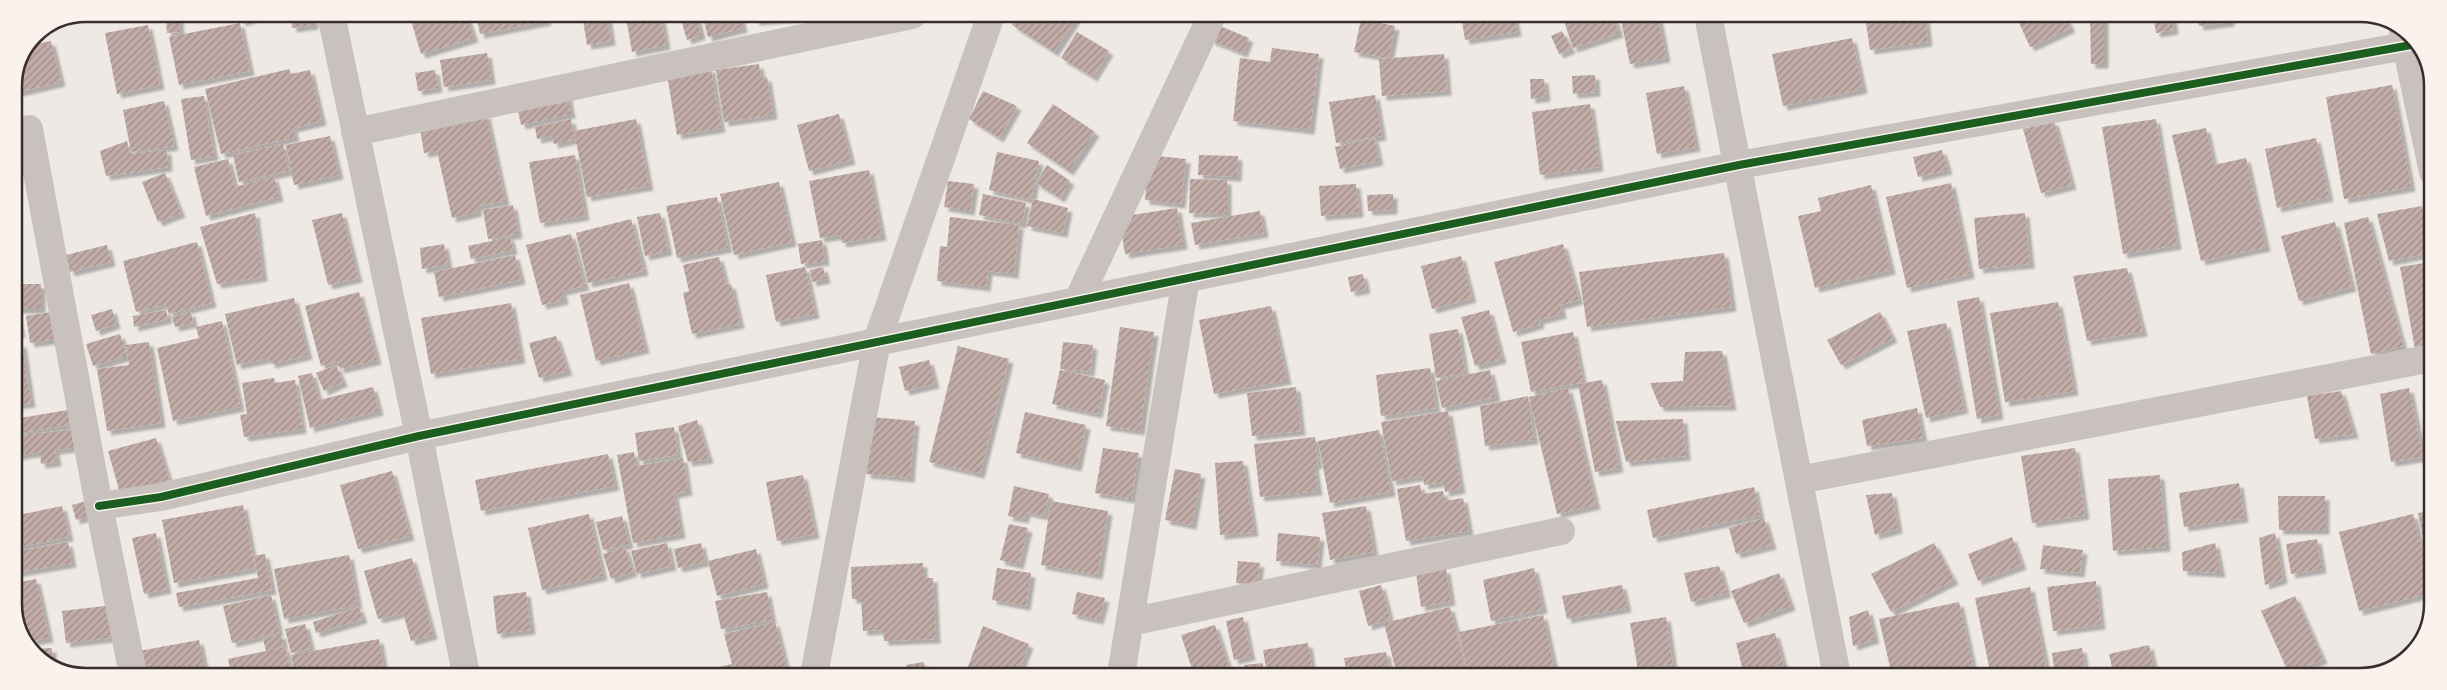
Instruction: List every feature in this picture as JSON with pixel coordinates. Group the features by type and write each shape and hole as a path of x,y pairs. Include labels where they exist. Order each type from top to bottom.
{"street":[{"path":"333,22 419,436 465,668"},
{"path":"355,132 879,22"},
{"path":"815,668 877,340 989,22"},
{"path":"1078,300 1209,22"},
{"path":"1709,22 1739,165 1835,668"},
{"path":"98,506 161,497 419,436 877,340 1739,165 2406,41"},
{"path":"2410,47 2424,122"},
{"path":"29,129 98,506 132,668"},
{"path":"1122,668 1186,278"},
{"path":"1799,480 2424,360"},
{"path":"1130,622 1561,531"}],"building":[{"path":"166,22 179,22 180,32 167,33"},
{"path":"292,22 314,22 314,25 292,28"},
{"path":"411,22 469,22 474,38 421,54"},
{"path":"478,22 542,22 480,34"},
{"path":"583,22 608,22 611,41 587,45"},
{"path":"662,22 666,45 632,52 627,23"},
{"path":"682,22 698,22 701,35 687,40"},
{"path":"704,22 742,22 743,28 708,37"},
{"path":"1014,22 1073,22 1054,52 1012,25"},
{"path":"1360,22 1376,22 1395,26 1389,58 1354,52"},
{"path":"1462,22 1515,22 1517,32 1465,40"},
{"path":"1564,22 1615,22 1619,33 1573,48"},
{"path":"1621,22 1659,22 1666,58 1630,64"},
{"path":"1866,22 1926,22 1928,42 1870,50"},
{"path":"2019,22 2068,22 2071,28 2030,47"},
{"path":"2090,22 2104,22 2104,64 2091,64"},
{"path":"2154,22 2173,22 2174,30 2156,33"},
{"path":"2198,22 2230,22 2199,26"},
{"path":"240,23 250,71 179,85 169,37"},
{"path":"1215,24 1249,38 1243,53 1210,40"},
{"path":"148,25 160,85 117,94 105,33"},
{"path":"1562,31 1571,49 1559,54 1551,36"},
{"path":"1077,32 1109,51 1093,77 1061,58"},
{"path":"1852,38 1863,89 1783,106 1772,54"},
{"path":"51,41 61,82 22,91 27,62 39,43"},
{"path":"1272,48 1319,54 1310,130 1233,121 1240,58 1270,62"},
{"path":"487,53 491,80 444,87 440,60"},
{"path":"1444,54 1447,91 1382,96 1379,59"},
{"path":"759,64 761,78 767,77 773,115 724,122 716,70"},
{"path":"711,68 721,128 677,135 667,75"},
{"path":"289,69 291,74 310,70 322,121 293,128 295,137 221,154 205,89"},
{"path":"435,70 438,88 418,91 415,73"},
{"path":"1595,75 1596,92 1573,94 1572,76"},
{"path":"1530,79 1544,79 1546,97 1531,99"},
{"path":"2392,85 2411,187 2344,199 2326,97"},
{"path":"1684,86 1696,147 1657,154 1646,93"},
{"path":"983,91 1017,106 999,138 969,119"},
{"path":"567,92 571,114 521,125 516,102"},
{"path":"1375,95 1382,136 1336,143 1329,102"},
{"path":"204,96 214,156 191,160 181,99"},
{"path":"164,101 174,146 131,152 123,110"},
{"path":"1053,104 1095,132 1069,171 1027,143"},
{"path":"1590,104 1599,167 1540,175 1532,112"},
{"path":"486,114 505,201 477,206 478,212 452,218 437,151 424,153 420,128"},
{"path":"839,114 851,160 809,171 797,125"},
{"path":"571,119 575,139 554,144 552,136 537,139 535,127"},
{"path":"636,119 649,186 587,197 574,131"},
{"path":"2156,119 2177,245 2123,254 2102,127"},
{"path":"2054,121 2072,185 2041,193 2023,129"},
{"path":"2206,128 2214,165 2246,158 2266,247 2201,261 2172,135"},
{"path":"330,136 339,175 294,185 286,145"},
{"path":"1374,138 1379,161 1340,169 1335,147"},
{"path":"2316,138 2329,197 2277,208 2265,149"},
{"path":"127,141 130,154 167,150 168,167 106,176 100,151"},
{"path":"283,144 289,171 239,182 233,155"},
{"path":"1942,150 1948,170 1918,177 1913,157"},
{"path":"997,152 1039,161 1031,200 989,190"},
{"path":"575,155 585,216 540,223 529,162"},
{"path":"1149,155 1186,159 1181,204 1145,200"},
{"path":"1199,155 1238,156 1237,177 1198,175"},
{"path":"228,159 235,187 274,177 279,197 206,216 194,167"},
{"path":"1047,165 1070,181 1060,198 1036,183"},
{"path":"869,170 882,236 842,243 840,235 820,238 809,181"},
{"path":"165,173 181,213 158,222 142,182"},
{"path":"1190,179 1227,180 1227,214 1189,213"},
{"path":"948,181 974,184 970,211 944,207"},
{"path":"779,182 792,242 734,255 720,194"},
{"path":"1951,183 1970,274 1907,288 1886,197"},
{"path":"1356,184 1359,213 1321,216 1319,186"},
{"path":"1871,185 1891,270 1815,288 1798,216 1821,211 1818,198"},
{"path":"983,194 1026,203 1022,224 979,215"},
{"path":"1393,194 1393,210 1368,211 1367,195"},
{"path":"717,197 728,248 677,258 666,206"},
{"path":"1033,199 1068,208 1063,233 1027,226"},
{"path":"513,205 518,234 488,239 483,210"},
{"path":"2422,206 2424,216 2424,254 2389,261 2377,214"},
{"path":"1177,208 1183,245 1125,254 1119,217"},
{"path":"1260,211 1264,233 1195,245 1191,223"},
{"path":"255,213 263,277 217,284 200,227"},
{"path":"342,213 358,278 328,285 312,220"},
{"path":"660,213 668,251 645,256 637,217"},
{"path":"2025,213 2030,264 1979,269 1974,218"},
{"path":"950,217 1019,225 1014,274 988,271 986,287 937,281 940,246 947,247"},
{"path":"2368,217 2403,346 2371,354 2344,223"},
{"path":"631,219 644,271 588,283 576,233"},
{"path":"2335,222 2352,287 2299,301 2281,236"},
{"path":"571,234 585,286 562,291 564,300 542,305 526,245"},
{"path":"510,237 513,250 471,259 468,246"},
{"path":"822,240 825,261 801,264 798,244"},
{"path":"197,242 212,303 169,314 166,304 136,312 123,261"},
{"path":"444,244 448,265 422,269 420,248"},
{"path":"1563,244 1579,300 1560,305 1562,314 1539,320 1540,324 1513,332 1494,262"},
{"path":"107,245 111,262 70,272 66,255"},
{"path":"1724,253 1732,307 1587,327 1579,272"},
{"path":"515,255 521,280 439,297 434,272"},
{"path":"1461,256 1472,298 1432,309 1421,266"},
{"path":"719,257 726,285 731,284 740,324 692,334 683,293 689,291 683,265"},
{"path":"2424,263 2424,347 2415,349 2400,267"},
{"path":"805,267 815,314 776,322 766,275"},
{"path":"823,267 826,279 812,282 810,270"},
{"path":"2127,268 2143,332 2087,341 2073,276"},
{"path":"1363,274 1366,289 1351,292 1348,277"},
{"path":"629,283 645,349 596,361 580,295"},
{"path":"22,284 41,284 41,309 22,309"},
{"path":"359,292 377,360 340,369 338,361 321,366 305,306"},
{"path":"1979,297 1999,415 1977,419 1957,301"},
{"path":"294,298 308,355 271,364 269,358 237,365 225,314"},
{"path":"2058,302 2074,391 2005,402 1990,313"},
{"path":"511,303 521,359 431,374 421,318"},
{"path":"1271,306 1287,380 1214,394 1199,320"},
{"path":"112,309 116,324 96,331 91,315"},
{"path":"166,310 168,319 134,327 133,316"},
{"path":"1489,310 1502,359 1475,366 1461,317"},
{"path":"52,312 56,339 30,343 26,316"},
{"path":"191,312 193,323 175,327 172,317"},
{"path":"1880,312 1893,338 1841,365 1827,340"},
{"path":"222,321 240,407 173,421 157,348 199,338 196,327"},
{"path":"1946,323 1964,409 1926,418 1907,331"},
{"path":"1120,327 1154,332 1140,431 1106,426"},
{"path":"1458,329 1465,373 1436,378 1429,334"},
{"path":"1573,332 1583,382 1531,392 1521,342"},
{"path":"120,334 127,356 93,366 86,344"},
{"path":"556,336 568,371 539,378 529,343"},
{"path":"149,342 161,423 107,431 97,369 129,365 126,345"},
{"path":"1063,342 1093,345 1090,372 1060,369"},
{"path":"22,346 31,403 23,404"},
{"path":"958,346 1009,359 980,474 929,462"},
{"path":"1722,351 1732,406 1660,407 1650,383 1683,381 1685,352"},
{"path":"929,360 935,384 905,391 899,367"},
{"path":"336,365 343,382 324,391 316,373"},
{"path":"1430,368 1436,408 1381,416 1376,375"},
{"path":"1060,370 1105,380 1098,414 1052,404"},
{"path":"1490,370 1496,397 1442,408 1436,381"},
{"path":"312,373 319,400 373,387 379,411 310,428 298,376"},
{"path":"274,378 275,383 295,380 302,429 244,437 240,415 247,414 242,383"},
{"path":"1602,380 1619,468 1595,472 1578,384"},
{"path":"1296,387 1301,431 1252,436 1247,393"},
{"path":"1568,388 1596,505 1557,514 1529,397"},
{"path":"2409,388 2423,457 2391,462 2380,394"},
{"path":"2341,391 2354,434 2315,439 2307,396"},
{"path":"1528,396 1534,440 1485,446 1480,406"},
{"path":"1917,408 1923,438 1867,446 1862,420"},
{"path":"74,409 76,424 23,433 23,418"},
{"path":"1448,411 1461,489 1445,492 1443,482 1424,485 1423,476 1392,481 1381,422"},
{"path":"1025,412 1086,425 1077,467 1016,453"},
{"path":"871,417 915,421 910,478 866,474"},
{"path":"1683,419 1686,456 1626,462 1616,421"},
{"path":"697,420 709,459 688,462 678,426"},
{"path":"674,427 678,455 639,461 635,433"},
{"path":"77,429 80,447 55,450 57,462 41,464 40,452 23,455 23,435"},
{"path":"1379,430 1391,492 1330,503 1318,441"},
{"path":"1315,437 1318,464 1314,465 1318,491 1260,497 1254,444"},
{"path":"156,438 169,480 120,493 108,451"},
{"path":"1103,448 1139,453 1131,499 1095,493"},
{"path":"2075,448 2085,515 2032,523 2021,456"},
{"path":"634,452 636,466 683,458 688,491 674,494 681,534 633,543 617,455"},
{"path":"608,454 615,486 481,511 475,480"},
{"path":"1243,461 1254,532 1220,535 1215,463"},
{"path":"1175,469 1201,474 1192,525 1165,520"},
{"path":"392,471 410,536 358,549 340,485"},
{"path":"803,475 815,534 777,541 766,482"},
{"path":"2160,475 2166,547 2113,551 2108,479"},
{"path":"2239,483 2244,518 2184,527 2179,493"},
{"path":"1420,485 1422,494 1443,491 1445,501 1463,498 1469,531 1406,541 1397,489"},
{"path":"1014,486 1049,494 1044,516 1026,512 1024,519 1008,516"},
{"path":"1754,487 1760,515 1653,538 1647,510"},
{"path":"1892,493 1898,529 1875,535 1866,495"},
{"path":"2278,496 2325,496 2325,530 2279,530"},
{"path":"90,500 95,514 76,520 72,505"},
{"path":"1051,501 1108,511 1098,575 1041,565"},
{"path":"243,505 255,568 174,583 162,520"},
{"path":"62,506 69,537 23,546 23,514"},
{"path":"1366,506 1374,552 1330,560 1322,513"},
{"path":"2424,512 2424,544 2418,513"},
{"path":"589,514 603,576 542,590 528,528"},
{"path":"2413,514 2424,556 2424,595 2359,611 2339,532"},
{"path":"622,516 629,544 603,550 596,522"},
{"path":"1764,518 1772,545 1736,554 1729,528"},
{"path":"1009,524 1028,528 1019,565 1000,560"},
{"path":"156,533 167,589 144,594 132,538"},
{"path":"1278,533 1320,537 1317,565 1276,561"},
{"path":"2275,533 2283,579 2265,585 2259,538"},
{"path":"2012,537 2022,565 1978,581 1968,554"},
{"path":"2317,539 2322,569 2291,574 2286,544"},
{"path":"68,542 72,563 23,571 23,550"},
{"path":"667,543 672,566 637,574 631,551"},
{"path":"701,543 705,562 678,568 674,549"},
{"path":"1934,543 1954,580 1891,612 1871,574"},
{"path":"2215,543 2221,573 2183,571 2182,552"},
{"path":"2043,545 2083,550 2080,573 2040,569"},
{"path":"625,547 633,572 611,579 603,554"},
{"path":"756,549 764,584 717,596 708,561"},
{"path":"265,554 272,590 179,607 176,593 258,578 254,556"},
{"path":"349,555 358,605 284,619 274,569"},
{"path":"412,558 433,635 411,641 403,613 378,619 364,571"},
{"path":"1238,561 1260,563 1257,585 1236,583"},
{"path":"923,563 923,578 933,578 936,639 884,641 883,630 863,631 861,599 852,599 851,567"},
{"path":"1719,566 1727,593 1691,602 1684,573"},
{"path":"997,568 1031,573 1026,606 992,600"},
{"path":"1534,568 1543,609 1491,621 1483,580"},
{"path":"1446,569 1451,601 1421,607 1416,573"},
{"path":"1779,573 1791,606 1744,623 1731,591"},
{"path":"36,579 49,638 35,641 27,628 23,607 23,581"},
{"path":"2096,581 2101,625 2053,631 2047,587"},
{"path":"1381,585 1390,619 1368,626 1359,591"},
{"path":"1622,585 1627,608 1567,619 1562,596"},
{"path":"2030,587 2046,668 1989,668 1975,598"},
{"path":"526,592 531,630 497,634 493,596"},
{"path":"767,592 772,620 721,629 715,601"},
{"path":"1077,592 1105,598 1099,620 1072,614"},
{"path":"271,595 279,632 232,643 223,606"},
{"path":"2295,596 2323,659 2303,668 2286,668 2261,611"},
{"path":"1959,602 1973,668 1890,668 1879,619"},
{"path":"113,605 118,637 66,643 62,611"},
{"path":"359,607 363,619 316,633 313,622"},
{"path":"1450,607 1465,668 1395,668 1384,623"},
{"path":"1868,610 1875,639 1853,646 1849,617"},
{"path":"1543,615 1554,666 1544,668 1467,668 1459,632"},
{"path":"1243,617 1251,656 1234,660 1226,621"},
{"path":"1666,617 1673,664 1638,668 1630,623"},
{"path":"775,622 786,668 714,668 732,664 724,634"},
{"path":"305,624 311,648 291,653 285,629"},
{"path":"1215,625 1229,668 1192,668 1181,635"},
{"path":"983,626 1029,644 1020,668 968,668"},
{"path":"1775,633 1784,665 1772,668 1742,668 1736,643"},
{"path":"281,634 284,646 268,651 285,647 290,668 230,668 228,659 266,651 263,639"},
{"path":"379,639 384,668 294,668 291,655"},
{"path":"199,640 205,668 142,668 139,651"},
{"path":"1308,643 1312,668 1266,668 1263,650"},
{"path":"2149,645 2154,668 2112,668 2109,654"},
{"path":"52,648 52,658 51,657 41,649"},
{"path":"2082,648 2085,668 2054,668 2052,653"},
{"path":"1386,652 1389,668 1346,668 1344,658"},
{"path":"924,662 925,668 906,668 906,665"},
{"path":"1263,663 1263,668 1244,668 1244,665"}],"cycle path":[{"path":"99,506 161,497 419,436 1739,165 2409,45"}]}
